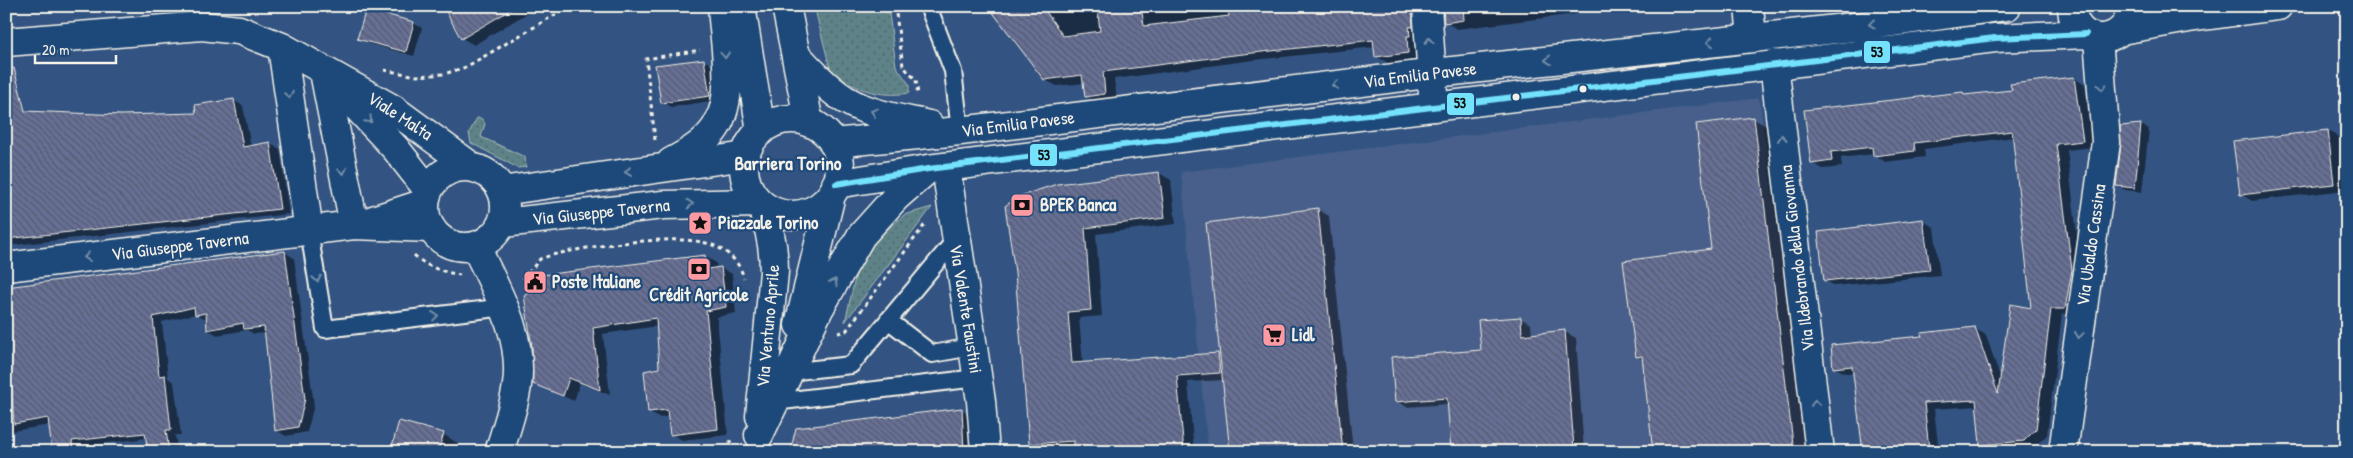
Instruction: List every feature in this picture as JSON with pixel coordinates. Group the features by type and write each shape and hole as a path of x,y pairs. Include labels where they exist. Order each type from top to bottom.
{"main road":[{"path":"657,159 689,153 716,128 722,114 727,83 722,6"},
{"path":"741,6 761,131"},
{"path":"786,6 809,123"},
{"path":"1427,6 1434,107"},
{"path":"1749,6 1752,38"},
{"name":"Via Emilia Pavese","path":"833,143 960,131 1431,73 1872,25 2006,6"},
{"path":"2072,6 2075,22 2109,27"},
{"name":"Via Emilia Pavese","path":"834,190 937,168 1774,64 2189,18 2278,6"},
{"name":"Viale Malta","path":"6,42 202,26 239,30 282,47 393,109 472,167"},
{"name":"Via Ubaldo Cassina","path":"2063,452 2106,142 2109,27"},
{"path":"282,47 309,231"},
{"path":"797,56 838,95 868,111 903,121 960,131"},
{"name":"Via Ildebrando della Giovanna","path":"1774,64 1820,452"},
{"path":"324,72 354,225"},
{"name":"Viale Malta","path":"324,72 396,149 428,207"},
{"path":"784,120 797,120 809,123 818,128 833,143 839,156 840,170 834,190 821,205 810,212 797,214 777,212 760,203 746,181 744,168 751,142 761,131 784,120"},
{"name":"Via Giuseppe Taverna","path":"502,191 657,159 746,156"},
{"path":"459,167 472,167 485,172 495,180 502,191 505,202 503,223 487,242 476,247 463,248 450,245 439,239 428,207 436,179 447,171 459,167"},
{"path":"757,443 774,402 818,309 861,236 896,197 937,168"},
{"name":"Via Valente Faustini","path":"937,168 956,239 977,378 985,452"},
{"name":"Via Ventuno Aprile","path":"788,372 834,190"},
{"name":"Via Giuseppe Taverna","path":"503,223 663,205 760,203"},
{"name":"Via Ventuno Aprile","path":"757,443 774,272 774,250 770,226 760,203"},
{"name":"Via Giuseppe Taverna","path":"6,267 354,225 428,207"},
{"path":"476,247 505,307 516,344 518,383 511,416 499,452"}],"lane":[{"path":"928,6 953,70 960,131"},
{"path":"309,231 325,329 505,307"},
{"path":"788,372 851,365 956,239"},
{"path":"888,320 932,354 972,347"},
{"path":"774,402 977,378"}],"path":[{"path":"379,68 417,76 444,74 459,69 570,6"},
{"path":"895,6 903,66 916,80 919,103"},
{"path":"657,159 646,58 701,50"},
{"path":"833,330 842,334 846,332 932,215"},
{"path":"522,282 528,271 540,259 552,255 667,240 710,244 727,253 740,265 747,287"},
{"path":"411,253 425,264 437,270 465,276"}],"shaded area":[{"path":"1759,98 1808,452 1208,452 1181,172"}],"green space":[{"path":"814,6 888,6 896,66 909,84 909,93 887,94 866,90 847,81 830,68"},
{"path":"477,118 482,119 485,124 481,137 525,157 526,167 518,168 471,143 469,133"},
{"path":"932,207 845,322 861,253 904,215"}],"building":[{"path":"443,6 517,6 461,39"},
{"path":"988,6 1042,6 1063,36 1100,31 1097,6 1141,6 1144,26 1229,16 1228,6 1412,6 1413,27 1409,27 1410,36 1407,36 1408,53 1375,57 1373,40 1103,72 1105,94 1085,97 1082,75 1044,80"},
{"path":"1443,6 1463,6 1464,20 1444,23"},
{"path":"366,9 414,22 406,52 357,39"},
{"path":"704,59 710,96 661,103 655,65"},
{"path":"14,68 25,111 121,115 196,113 195,105 234,99 243,147 270,142 280,209 6,239 6,69"},
{"path":"2074,77 2083,141 2056,144 2072,270 2065,309 2051,309 2036,429 2024,441 1980,445 1976,400 1924,403 1929,449 1911,452 1863,452 1852,366 1833,368 1831,345 1922,336 1921,333 1975,327 1998,394 2010,304 2031,308 2012,131 1914,143 1915,151 1873,156 1872,147 1831,152 1832,161 1811,164 1804,110 1963,92 1964,95 2012,90 2010,84"},
{"path":"1754,117 1794,452 1653,452 1642,356 1636,357 1623,261 1711,249 1696,124"},
{"path":"2141,124 2135,188 2116,186 2121,144 2120,126"},
{"path":"2328,130 2334,184 2240,195 2233,141"},
{"path":"1159,172 1165,218 1085,228 1091,310 1068,312 1072,363 1218,353 1220,373 1177,376 1184,452 1074,452 1074,441 1029,444 1015,272 1005,206 1020,196 1057,184"},
{"name":"Lidl","path":"1318,208 1343,452 1230,452 1206,223"},
{"path":"1923,219 1930,270 1824,281 1818,232"},
{"path":"285,251 305,399 298,427 275,431 264,327 244,329 243,323 207,330 206,313 195,315 194,307 153,317 159,376 165,375 171,430 166,430 169,452 148,452 145,433 72,441 73,452 52,452 48,418 14,424 9,344 6,344 6,287"},
{"path":"705,255 707,269 721,267 726,307 706,311 718,429 670,435 667,410 648,412 644,371 659,368 656,318 593,328 600,390 569,378 563,396 533,384 532,347 524,295 528,294 526,277"},
{"path":"1521,317 1522,335 1565,330 1574,449 1533,452 1451,452 1447,398 1395,402 1391,357 1481,350 1478,320"},
{"path":"962,408 964,452 790,452 796,428"},
{"path":"399,421 444,433 438,452 398,452 399,448 392,446"}],"transit line":[{"name":"53","path":"836,184 928,169 1995,38 2086,34"}],"place":[{"name":"BPER Banca","path":"1022,205"},
{"name":"Piazzale Torino","path":"700,223"},
{"name":"Crédit Agricole","path":"699,269"},
{"name":"Poste Italiane","path":"535,282"},
{"name":"Lidl","path":"1274,335"}],"district":[{"name":"Barriera Torino","path":"788,163"}]}
